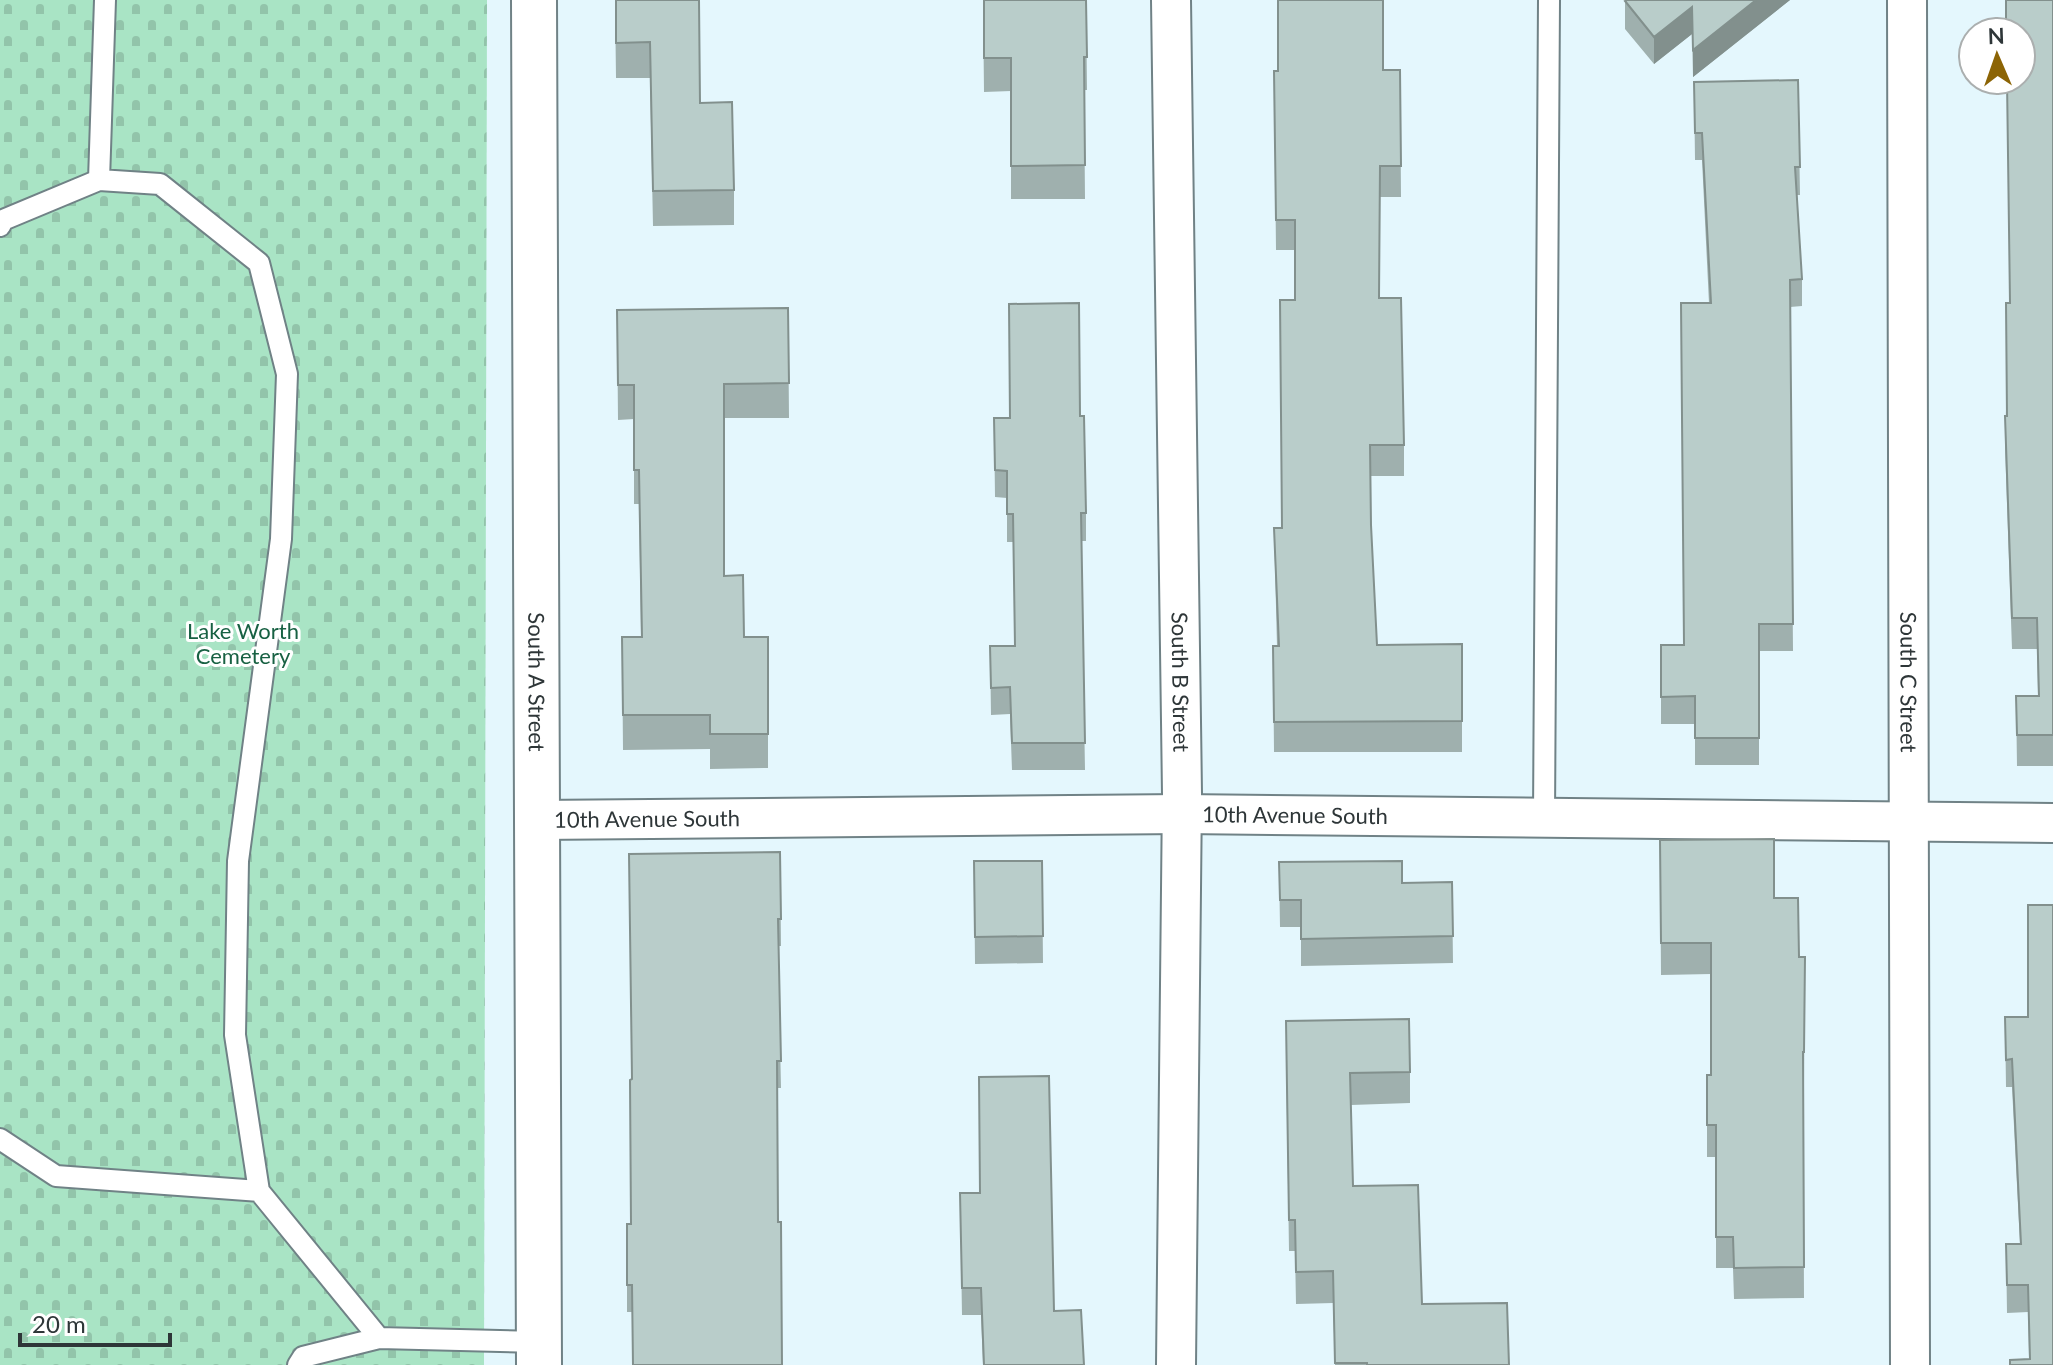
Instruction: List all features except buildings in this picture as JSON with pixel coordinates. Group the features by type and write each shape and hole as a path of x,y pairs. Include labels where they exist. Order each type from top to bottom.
{"street":[{"name":"South A Street","path":"534,0 539,1354"},
{"name":"South B Street","path":"1171,0 1182,814 1176,1365"},
{"name":"South C Street","path":"1907,0 1910,1365"},
{"name":"10th Avenue South","path":"537,820 1182,814 2053,823"}],"lane":[{"path":"99,180 105,0"},
{"path":"1544,818 1549,0"},
{"path":"0,226 3,220 99,180 160,184 259,263 287,374 281,539 238,861 235,1035 259,1191 379,1338"},
{"path":"0,1139 56,1176 259,1191"},
{"path":"298,1365 303,1357 379,1338 539,1354"}],"green space":[{"name":"Lake Worth Cemetery","path":"0,0 487,0 484,1365 0,1365"}]}
